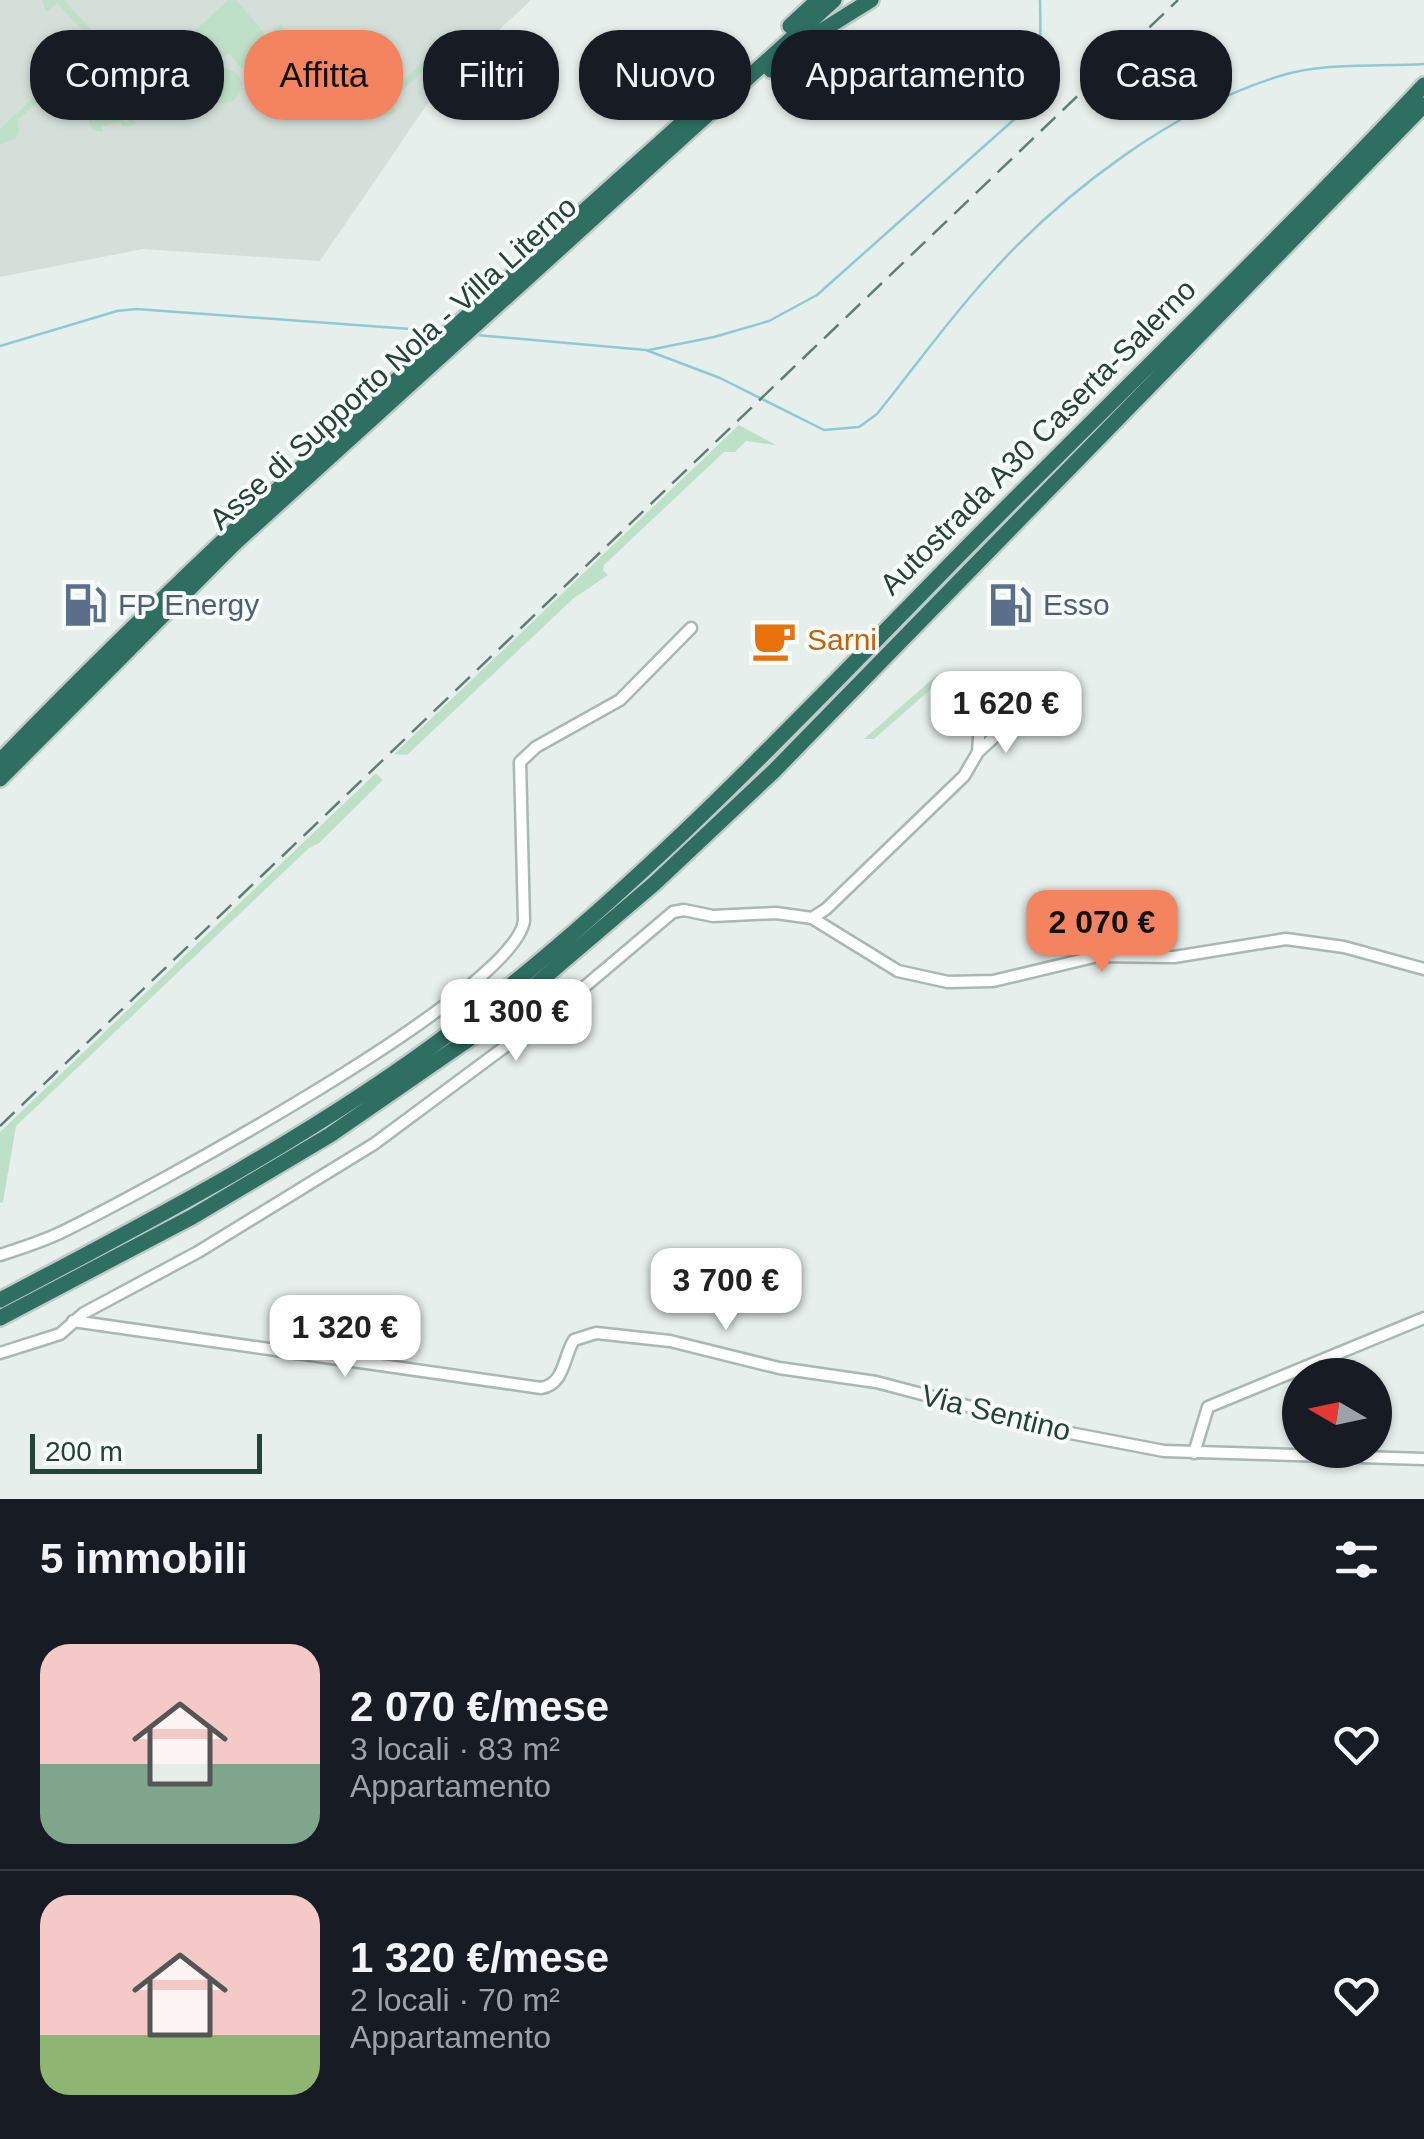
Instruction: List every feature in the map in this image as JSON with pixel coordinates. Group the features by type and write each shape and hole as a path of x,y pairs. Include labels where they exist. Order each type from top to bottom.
{"highway":[{"name":"Asse di Supporto Nola - Villa Literno","path":"0,761 105,652 818,0"},
{"name":"Asse di Supporto Nola - Villa Literno","path":"498,296 598,213 834,0"},
{"path":"598,213 676,154 788,56 871,0"},
{"name":"Autostrada A30 Caserta-Salerno","path":"0,1300 186,1203 320,1122 455,1029 593,915 746,772 1424,85"},
{"name":"Autostrada A30 Caserta-Salerno","path":"0,1318 192,1217 330,1135 485,1028 556,968 774,771 1424,106"},
{"name":"Asse di Supporto Nola - Villa Literno","path":"0,779 235,543 417,369"}],"street":[{"path":"0,1255 64,1230 217,1151 299,1102 400,1036 468,985 514,944 524,921 520,762 536,747 620,700 691,628"},
{"path":"812,918 844,894 964,776 978,752 1029,705 1039,691 1033,680"},
{"path":"978,752 981,708"},
{"path":"0,1354 60,1334 105,1301 198,1252 374,1144 576,994 673,912 684,910 713,916 776,913 812,918 898,971 948,982 993,981 1098,956 1174,958 1286,938 1344,947 1424,969"},
{"path":"1194,1453 1208,1406 1424,1318"},
{"name":"Via Sentino","path":"74,1322 541,1388 553,1385 560,1376 574,1340 596,1333 660,1340 779,1368 880,1383 1070,1433 1164,1451 1424,1459"}],"shaded area":[{"path":"0,0 531,0 499,30 423,30 423,110 320,261 143,249 0,277"}],"green space":[{"path":"42,0 64,0 91,30 82,30 57,3 46,12"},
{"path":"228,0 236,0 262,30 244,30 242,69 228,53 224,56 224,30 195,30"},
{"path":"423,62 423,71 403,89 403,80"},
{"path":"224,67 237,73 242,84 236,99 225,103"},
{"path":"30,101 30,109 18,120 15,139 0,145 0,129"},
{"path":"89,120 123,120 126,123 134,120 137,124 123,127 121,122 102,126 103,132 92,130"},
{"path":"739,425 776,445 746,441 735,452 724,452 604,565 608,575 574,598 407,755 394,754"},
{"path":"951,671 951,680 968,683 938,683 874,739 864,739 937,675"},
{"path":"376,773 383,780 319,843 309,848 16,1126 0,1203 0,1132"}],"waterway":[{"path":"649,350 769,321 817,295 1018,116 1036,74 1040,0"},
{"path":"476,335 646,350 720,378 824,430 859,427 877,414 962,306 1021,242 1088,183 1162,131 1240,90 1280,76 1333,67 1424,64"},
{"path":"0,346 117,311 136,309 438,331"}],"railway":[{"path":"0,1126 1178,0"}],"place":[{"name":"FP Energy","path":"85,605"},
{"name":"Esso","path":"1010,605"},
{"name":"Sarni","path":"774,640"}]}
